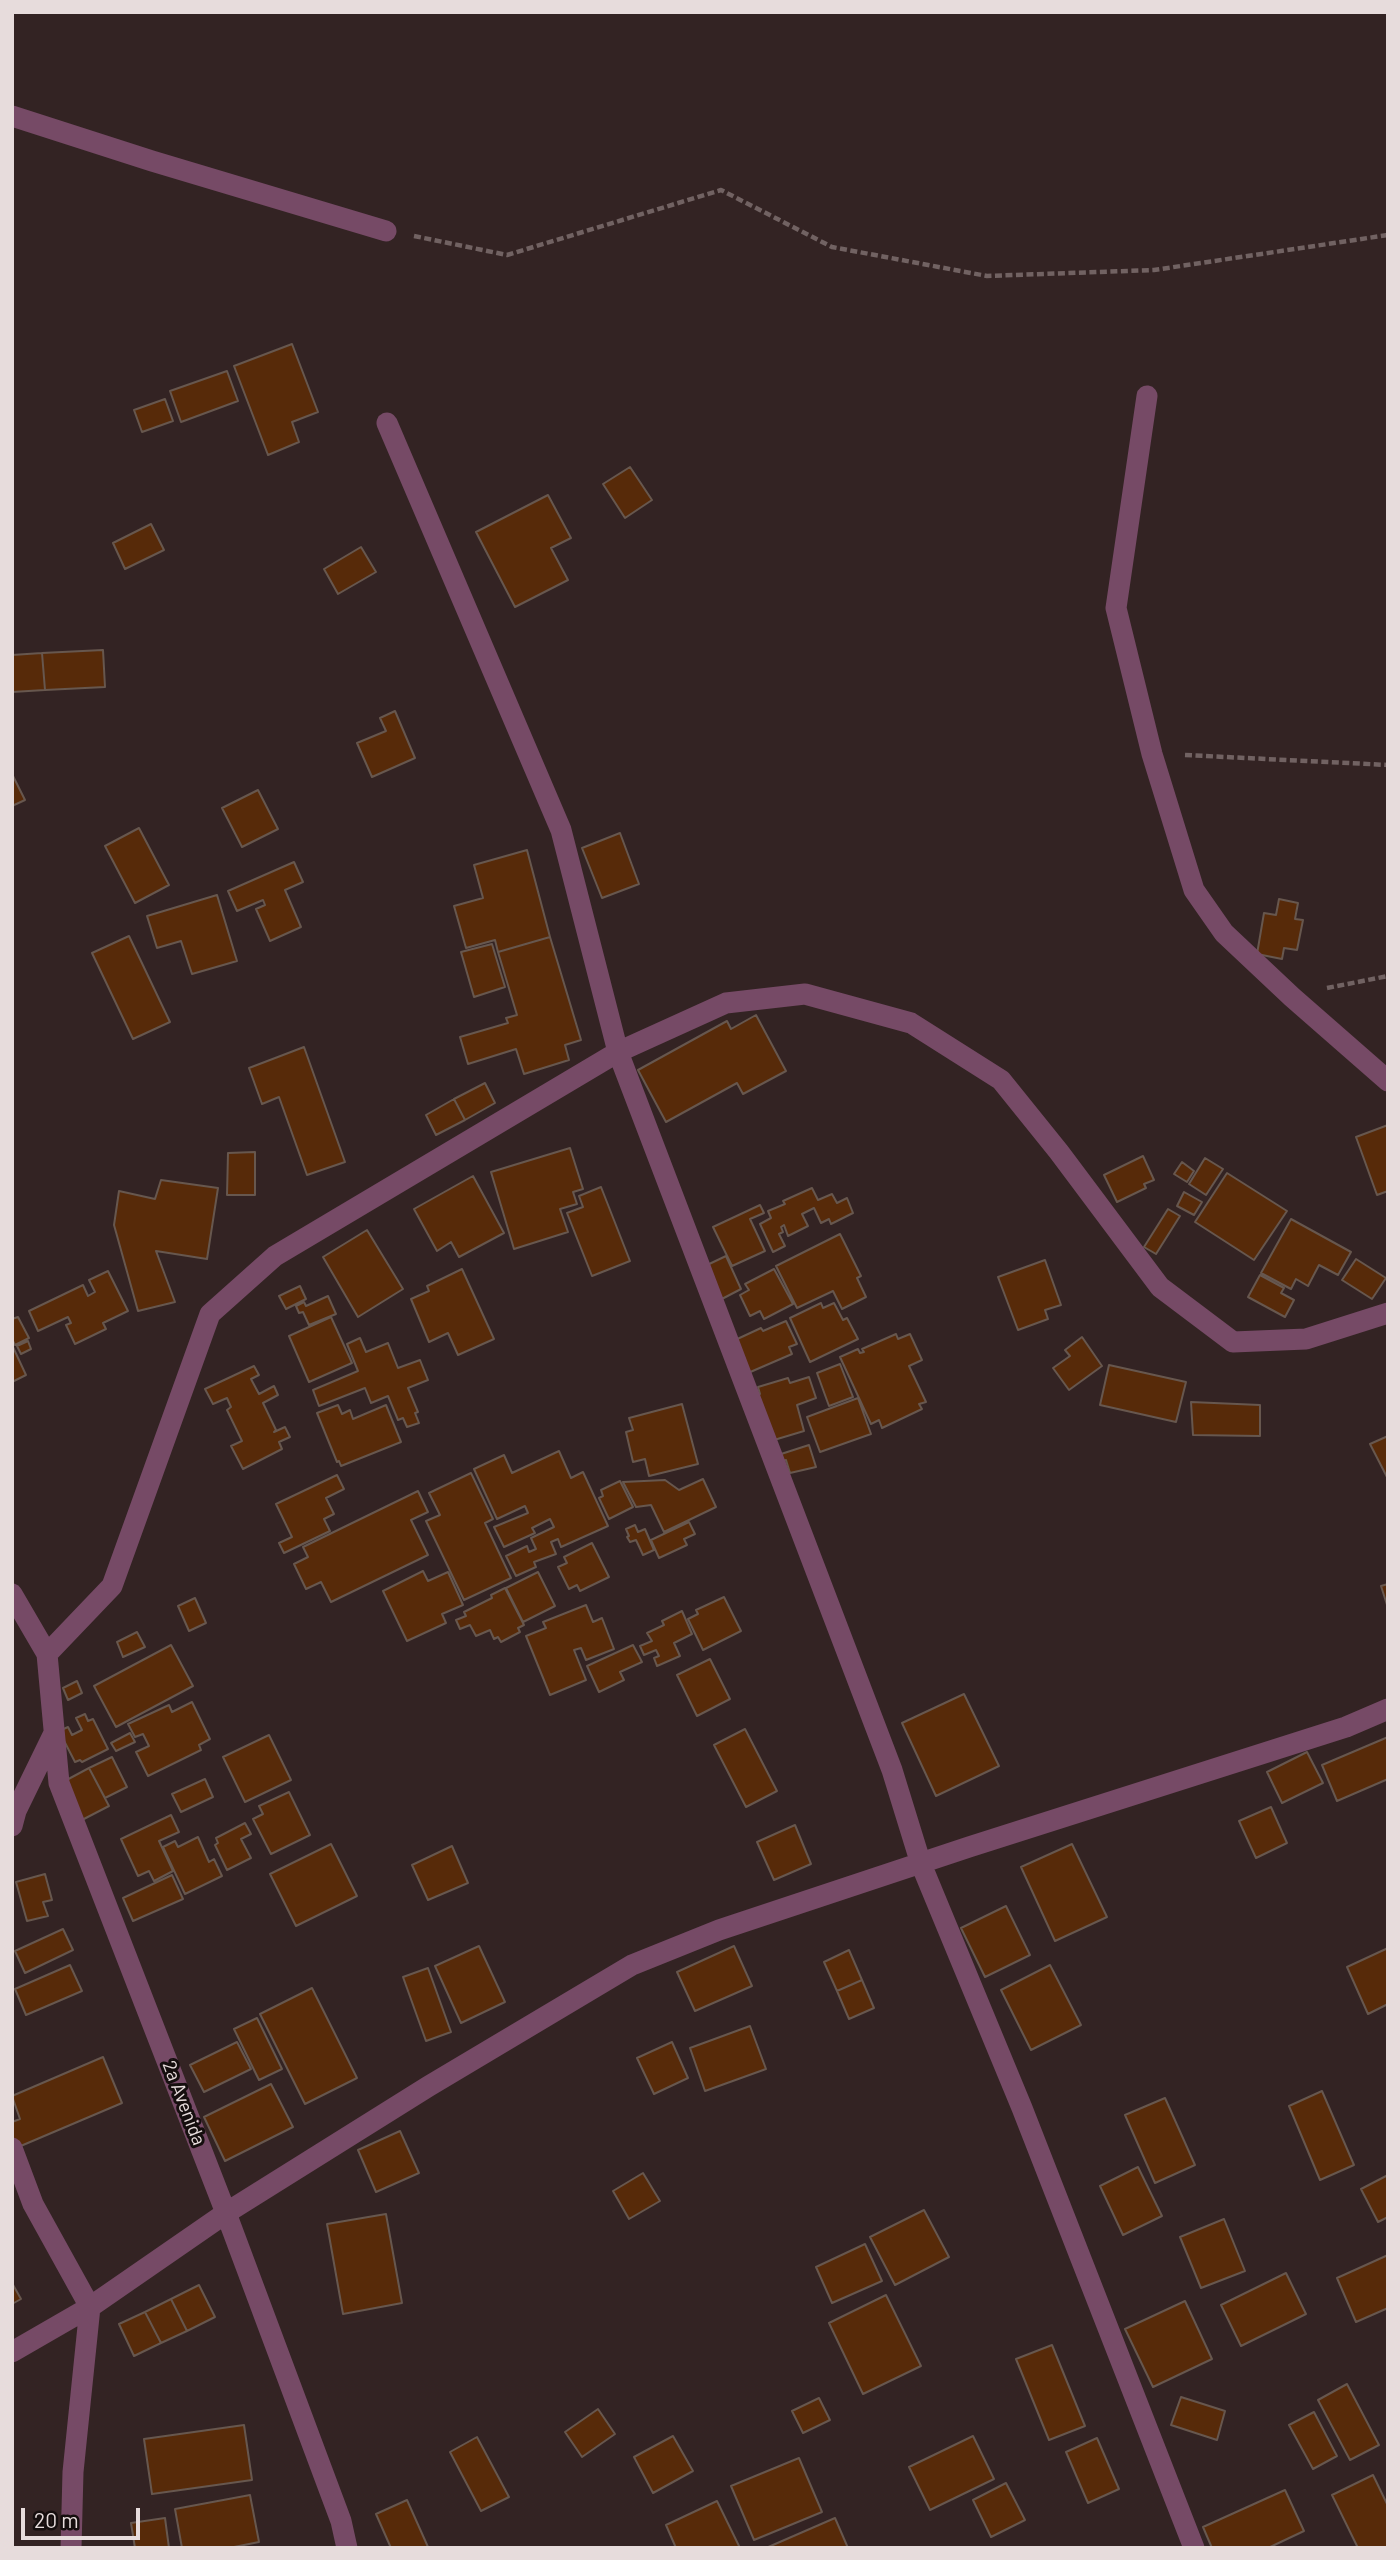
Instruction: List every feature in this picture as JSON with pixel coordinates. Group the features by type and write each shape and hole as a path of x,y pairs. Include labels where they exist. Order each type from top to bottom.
{"street":[{"path":"12,116 386,231"},
{"path":"1147,396 1115,608 1152,754 1194,890 1223,933 1388,1081"},
{"path":"387,423 561,830 618,1052 892,1770 921,1864 1022,2108 1194,2548"},
{"path":"12,1594 47,1654 112,1586 210,1314 275,1256 618,1052 726,1003 805,994 911,1023 1001,1080 1059,1152 1160,1287 1233,1342 1306,1339 1388,1313"},
{"name":"2a Avenida","path":"47,1654 59,1783 226,2213 341,2521 347,2548"},
{"path":"12,2352 90,2307 226,2213 429,2086 632,1965 719,1930 1346,1727 1388,1709"},
{"path":"12,1826 16,1811 54,1733"},
{"path":"12,2148 33,2204 90,2307 73,2472 71,2548"}],"path":[{"path":"386,231 507,255 721,190 832,247 987,276 1154,270 1388,234"},
{"path":"1152,754 1388,765"},
{"path":"1292,997 1388,976"}],"building":[{"path":"292,344 318,412 292,422 299,442 268,455 234,366"},
{"path":"227,371 238,401 181,422 170,391"},
{"path":"165,399 173,421 142,432 134,410"},
{"path":"630,467 652,500 625,518 603,484"},
{"path":"548,495 571,538 551,548 568,580 515,607 476,532"},
{"path":"151,524 164,550 125,569 113,543"},
{"path":"361,547 376,572 338,594 324,569"},
{"path":"103,650 105,687 45,690 42,653"},
{"path":"42,653 45,690 12,692 12,655"},
{"path":"395,711 415,758 372,777 357,743 386,731 380,718"},
{"path":"12,774 25,800 12,806"},
{"path":"258,790 278,829 242,847 222,808"},
{"path":"139,828 169,885 135,903 105,846"},
{"path":"620,833 639,884 602,898 582,848"},
{"path":"527,850 550,937 498,952 495,940 466,948 454,906 483,898 474,865"},
{"path":"294,862 303,882 285,890 301,927 270,941 256,909 265,905 263,900 237,911 228,891"},
{"path":"217,895 237,961 192,974 181,941 157,948 147,916"},
{"path":"1279,899 1298,903 1295,919 1303,920 1297,950 1284,948 1282,959 1257,954 1264,913 1276,915"},
{"path":"129,936 170,1022 133,1039 92,953"},
{"path":"550,937 581,1040 565,1045 569,1060 524,1074 516,1049 468,1064 460,1037 508,1023 506,1018 517,1015 498,952"},
{"path":"492,944 505,987 474,997 461,952"},
{"path":"756,1015 786,1071 743,1094 737,1083 666,1122 638,1070 727,1021 731,1029"},
{"path":"304,1047 345,1162 307,1175 279,1097 262,1104 249,1068"},
{"path":"485,1083 495,1103 465,1120 454,1099"},
{"path":"454,1099 465,1120 436,1135 426,1115"},
{"path":"1388,1125 1388,1191 1377,1195 1356,1137"},
{"path":"570,1148 583,1189 573,1192 577,1204 560,1209 568,1232 514,1249 491,1172"},
{"path":"255,1152 255,1195 227,1195 228,1153"},
{"path":"1143,1156 1154,1180 1144,1184 1146,1188 1117,1202 1104,1175"},
{"path":"1205,1158 1223,1169 1206,1195 1189,1184"},
{"path":"1182,1162 1194,1171 1187,1182 1174,1174"},
{"path":"1227,1173 1287,1211 1254,1260 1195,1222"},
{"path":"473,1176 504,1233 459,1257 451,1242 437,1251 414,1209"},
{"path":"161,1180 218,1188 207,1259 156,1251 175,1302 138,1311 114,1225 119,1191 155,1199"},
{"path":"601,1187 630,1261 592,1276 567,1213 583,1207 579,1196"},
{"path":"812,1188 818,1200 832,1194 837,1203 847,1198 853,1213 831,1224 829,1219 821,1223 814,1208 802,1214 808,1226 788,1236 784,1225 781,1227 783,1232 779,1234 785,1246 773,1252 760,1224 771,1218 768,1211"},
{"path":"1184,1192 1202,1202 1194,1215 1177,1206"},
{"path":"760,1205 764,1213 750,1219 765,1251 732,1266 713,1227"},
{"path":"1168,1209 1180,1216 1156,1254 1144,1247"},
{"path":"1291,1219 1351,1252 1338,1275 1319,1265 1308,1286 1296,1279 1291,1289 1261,1273"},
{"path":"367,1230 403,1289 358,1317 323,1257"},
{"path":"840,1234 861,1276 857,1278 866,1297 842,1309 833,1291 797,1308 776,1266"},
{"path":"726,1256 741,1289 718,1301 705,1266"},
{"path":"1356,1259 1386,1278 1372,1299 1342,1280"},
{"path":"1045,1260 1061,1305 1045,1310 1048,1319 1018,1330 998,1277"},
{"path":"462,1269 494,1339 458,1355 448,1333 429,1342 411,1299 429,1291 427,1286"},
{"path":"774,1269 793,1304 764,1319 760,1311 750,1316 740,1295 749,1290 745,1284"},
{"path":"108,1271 128,1311 103,1323 106,1329 75,1344 66,1325 71,1323 68,1317 38,1331 29,1311 83,1285 88,1296 95,1292 89,1280"},
{"path":"1260,1275 1284,1288 1281,1293 1294,1300 1285,1317 1248,1297"},
{"path":"300,1286 306,1299 286,1309 279,1296"},
{"path":"328,1296 336,1314 309,1325 303,1312 299,1313 296,1306 304,1302 306,1306"},
{"path":"821,1303 823,1308 834,1303 843,1320 847,1318 858,1339 810,1362 790,1318"},
{"path":"18,1317 29,1338 15,1345 12,1339 12,1319"},
{"path":"331,1317 352,1363 309,1382 289,1336"},
{"path":"786,1321 797,1344 789,1347 792,1354 748,1373 733,1341 761,1328 763,1331"},
{"path":"896,1334 898,1339 910,1334 922,1360 909,1366 926,1402 919,1404 922,1409 882,1428 879,1420 871,1424 840,1357 858,1349 860,1353 864,1352 862,1349"},
{"path":"1082,1337 1102,1366 1069,1390 1053,1368 1070,1356 1065,1350"},
{"path":"360,1338 366,1352 388,1343 398,1368 420,1360 428,1380 408,1388 418,1412 415,1413 419,1423 407,1427 403,1418 398,1420 388,1396 371,1403 365,1388 319,1406 313,1390 358,1371 347,1344"},
{"path":"28,1341 31,1349 21,1354 17,1346"},
{"path":"12,1345 26,1375 12,1382"},
{"path":"840,1364 853,1397 829,1406 817,1373"},
{"path":"1109,1365 1186,1382 1176,1422 1100,1405"},
{"path":"254,1366 259,1375 251,1379 259,1394 274,1386 278,1395 263,1403 276,1430 274,1432 285,1427 290,1437 279,1442 282,1449 243,1469 231,1446 242,1441 227,1410 231,1407 227,1398 213,1404 205,1389"},
{"path":"809,1377 816,1398 797,1405 804,1431 774,1440 752,1396 760,1394 758,1387 788,1378 790,1383"},
{"path":"858,1398 871,1434 820,1452 807,1417"},
{"path":"1191,1402 1260,1405 1260,1436 1193,1435"},
{"path":"682,1404 698,1464 649,1476 645,1459 633,1462 626,1432 633,1430 629,1418"},
{"path":"338,1405 342,1414 350,1410 353,1419 386,1405 401,1442 341,1466 317,1413"},
{"path":"1388,1436 1388,1479 1370,1444"},
{"path":"809,1445 816,1467 790,1473 786,1460 780,1462 778,1455"},
{"path":"559,1451 571,1478 583,1472 608,1526 561,1547 558,1539 551,1542 556,1554 534,1562 536,1567 516,1576 506,1556 527,1546 529,1552 536,1549 531,1538 554,1527 550,1519 532,1528 535,1533 504,1547 494,1527 528,1513 525,1506 497,1519 474,1469 504,1455 512,1473"},
{"path":"471,1473 493,1519 485,1523 511,1578 464,1600 426,1521 440,1515 429,1493"},
{"path":"337,1475 344,1489 326,1498 334,1514 324,1519 330,1531 284,1553 279,1543 292,1537 276,1504"},
{"path":"703,1479 716,1507 664,1532 651,1505 636,1507 623,1482 665,1480 679,1490"},
{"path":"620,1481 633,1507 609,1519 599,1498 603,1496 601,1490"},
{"path":"418,1491 428,1512 411,1520 428,1555 331,1602 321,1582 306,1589 294,1564 308,1557 303,1547"},
{"path":"689,1522 695,1534 684,1539 687,1545 659,1558 651,1540"},
{"path":"635,1525 638,1532 645,1529 654,1550 643,1555 636,1540 630,1542 626,1529"},
{"path":"592,1543 609,1577 580,1591 577,1585 569,1589 558,1567 567,1563 564,1557"},
{"path":"423,1571 428,1581 448,1572 463,1605 442,1614 446,1623 407,1641 383,1591"},
{"path":"538,1572 555,1606 523,1622 506,1588"},
{"path":"1388,1584 1388,1608 1381,1586"},
{"path":"505,1588 524,1625 518,1628 520,1632 501,1642 498,1637 494,1639 490,1630 476,1636 470,1625 460,1629 456,1620 466,1616 464,1612"},
{"path":"724,1597 741,1631 703,1650 688,1619 698,1614 696,1610"},
{"path":"195,1598 206,1623 189,1631 178,1606"},
{"path":"586,1605 593,1622 602,1618 614,1649 586,1660 581,1648 574,1650 586,1680 550,1695 526,1636 546,1628 543,1622"},
{"path":"682,1611 692,1634 674,1643 680,1656 657,1666 654,1658 659,1656 656,1650 644,1655 640,1646 652,1641 647,1633 664,1625 662,1621"},
{"path":"137,1632 145,1647 123,1657 117,1642"},
{"path":"171,1645 193,1686 116,1727 94,1686"},
{"path":"633,1645 642,1662 620,1672 624,1680 599,1692 587,1666"},
{"path":"710,1659 730,1699 697,1716 677,1675"},
{"path":"77,1681 82,1693 68,1700 63,1688"},
{"path":"964,1694 999,1766 936,1796 902,1723"},
{"path":"192,1702 210,1739 199,1745 201,1750 148,1776 136,1752 149,1746 143,1734 135,1737 128,1724 169,1705 172,1712"},
{"path":"85,1714 88,1721 93,1719 108,1749 82,1762 75,1762 59,1731 68,1727 72,1735 82,1730 76,1718"},
{"path":"745,1729 777,1791 746,1807 714,1745"},
{"path":"130,1733 135,1742 116,1751 111,1743"},
{"path":"269,1735 291,1780 245,1802 223,1757"},
{"path":"1388,1737 1388,1779 1337,1801 1322,1765"},
{"path":"1307,1752 1323,1783 1282,1803 1267,1772"},
{"path":"112,1757 127,1787 105,1798 89,1768"},
{"path":"89,1768 109,1806 80,1821 61,1783"},
{"path":"205,1779 213,1797 181,1812 172,1794"},
{"path":"289,1792 310,1835 271,1854 253,1819 263,1814 259,1806"},
{"path":"1271,1807 1287,1843 1256,1858 1239,1821"},
{"path":"171,1815 179,1832 159,1841 173,1871 154,1881 149,1871 138,1876 121,1839"},
{"path":"245,1823 251,1834 241,1839 251,1858 227,1870 215,1845 218,1843 216,1838"},
{"path":"795,1825 811,1864 774,1880 757,1842"},
{"path":"198,1837 209,1862 214,1859 222,1876 185,1894 163,1847 175,1841 178,1847"},
{"path":"331,1844 357,1896 296,1926 270,1874"},
{"path":"1072,1844 1107,1917 1055,1941 1021,1867"},
{"path":"452,1846 468,1883 428,1900 412,1865"},
{"path":"45,1874 52,1900 43,1902 48,1916 27,1921 16,1882"},
{"path":"172,1875 183,1899 133,1921 123,1898"},
{"path":"1006,1906 1030,1955 985,1977 961,1928"},
{"path":"63,1929 73,1950 25,1973 15,1951"},
{"path":"479,1946 505,2002 461,2023 435,1966"},
{"path":"734,1946 752,1986 695,2011 677,1972"},
{"path":"1388,1948 1388,2004 1368,2014 1347,1967"},
{"path":"849,1950 862,1980 837,1991 824,1962"},
{"path":"70,1965 82,1991 26,2015 15,1989"},
{"path":"1050,1965 1081,2025 1031,2050 1001,1990"},
{"path":"428,1968 451,2032 426,2041 403,1977"},
{"path":"862,1980 874,2008 849,2019 837,1991"},
{"path":"312,1988 357,2078 305,2104 260,2014"},
{"path":"257,2018 282,2069 259,2080 234,2029"},
{"path":"750,2026 766,2069 705,2091 690,2048"},
{"path":"237,2042 251,2069 204,2092 190,2065"},
{"path":"672,2042 688,2078 654,2094 637,2058"},
{"path":"103,2057 122,2103 16,2148 12,2140 12,2122 20,2119 12,2096"},
{"path":"271,2084 293,2127 225,2161 204,2117"},
{"path":"1322,2091 1354,2165 1320,2180 1289,2106"},
{"path":"1165,2098 1195,2165 1155,2183 1125,2115"},
{"path":"400,2131 419,2173 376,2192 358,2150"},
{"path":"1138,2167 1162,2216 1123,2235 1100,2186"},
{"path":"643,2173 660,2201 629,2219 613,2191"},
{"path":"1388,2175 1388,2217 1378,2222 1361,2189"},
{"path":"924,2210 949,2257 895,2285 870,2237"},
{"path":"386,2214 402,2303 343,2314 327,2224"},
{"path":"1224,2219 1245,2271 1201,2288 1180,2237"},
{"path":"865,2244 882,2281 832,2303 816,2267"},
{"path":"1388,2255 1388,2308 1356,2322 1337,2278"},
{"path":"1286,2273 1306,2314 1241,2346 1221,2305"},
{"path":"12,2283 21,2299 12,2304"},
{"path":"199,2285 215,2317 187,2331 171,2299"},
{"path":"886,2295 921,2366 863,2394 829,2323"},
{"path":"171,2299 187,2331 161,2343 145,2312"},
{"path":"1185,2301 1212,2359 1153,2387 1125,2329"},
{"path":"145,2312 161,2343 134,2356 119,2324"},
{"path":"1052,2345 1085,2426 1049,2440 1016,2359"},
{"path":"1347,2384 1379,2445 1350,2460 1318,2400"},
{"path":"1181,2397 1225,2411 1217,2440 1171,2425"},
{"path":"819,2398 830,2420 803,2433 792,2411"},
{"path":"598,2409 615,2434 582,2457 565,2432"},
{"path":"1314,2412 1337,2456 1313,2469 1289,2425"},
{"path":"244,2425 252,2480 152,2494 144,2439"},
{"path":"673,2436 693,2471 653,2493 634,2457"},
{"path":"973,2436 994,2479 930,2510 909,2467"},
{"path":"477,2437 509,2497 481,2511 450,2452"},
{"path":"1097,2438 1119,2489 1088,2503 1066,2452"},
{"path":"799,2458 822,2512 754,2540 731,2486"},
{"path":"1373,2475 1388,2506 1388,2548 1358,2548 1332,2495"},
{"path":"1006,2483 1025,2520 991,2537 973,2500"},
{"path":"1285,2490 1304,2531 1268,2548 1212,2548 1203,2527"},
{"path":"250,2495 259,2542 229,2548 182,2548 175,2509"},
{"path":"407,2500 427,2548 391,2548 376,2514"},
{"path":"717,2501 740,2548 676,2548 666,2525"},
{"path":"165,2518 169,2548 135,2548 131,2523"},
{"path":"835,2518 848,2548 766,2548"}]}
